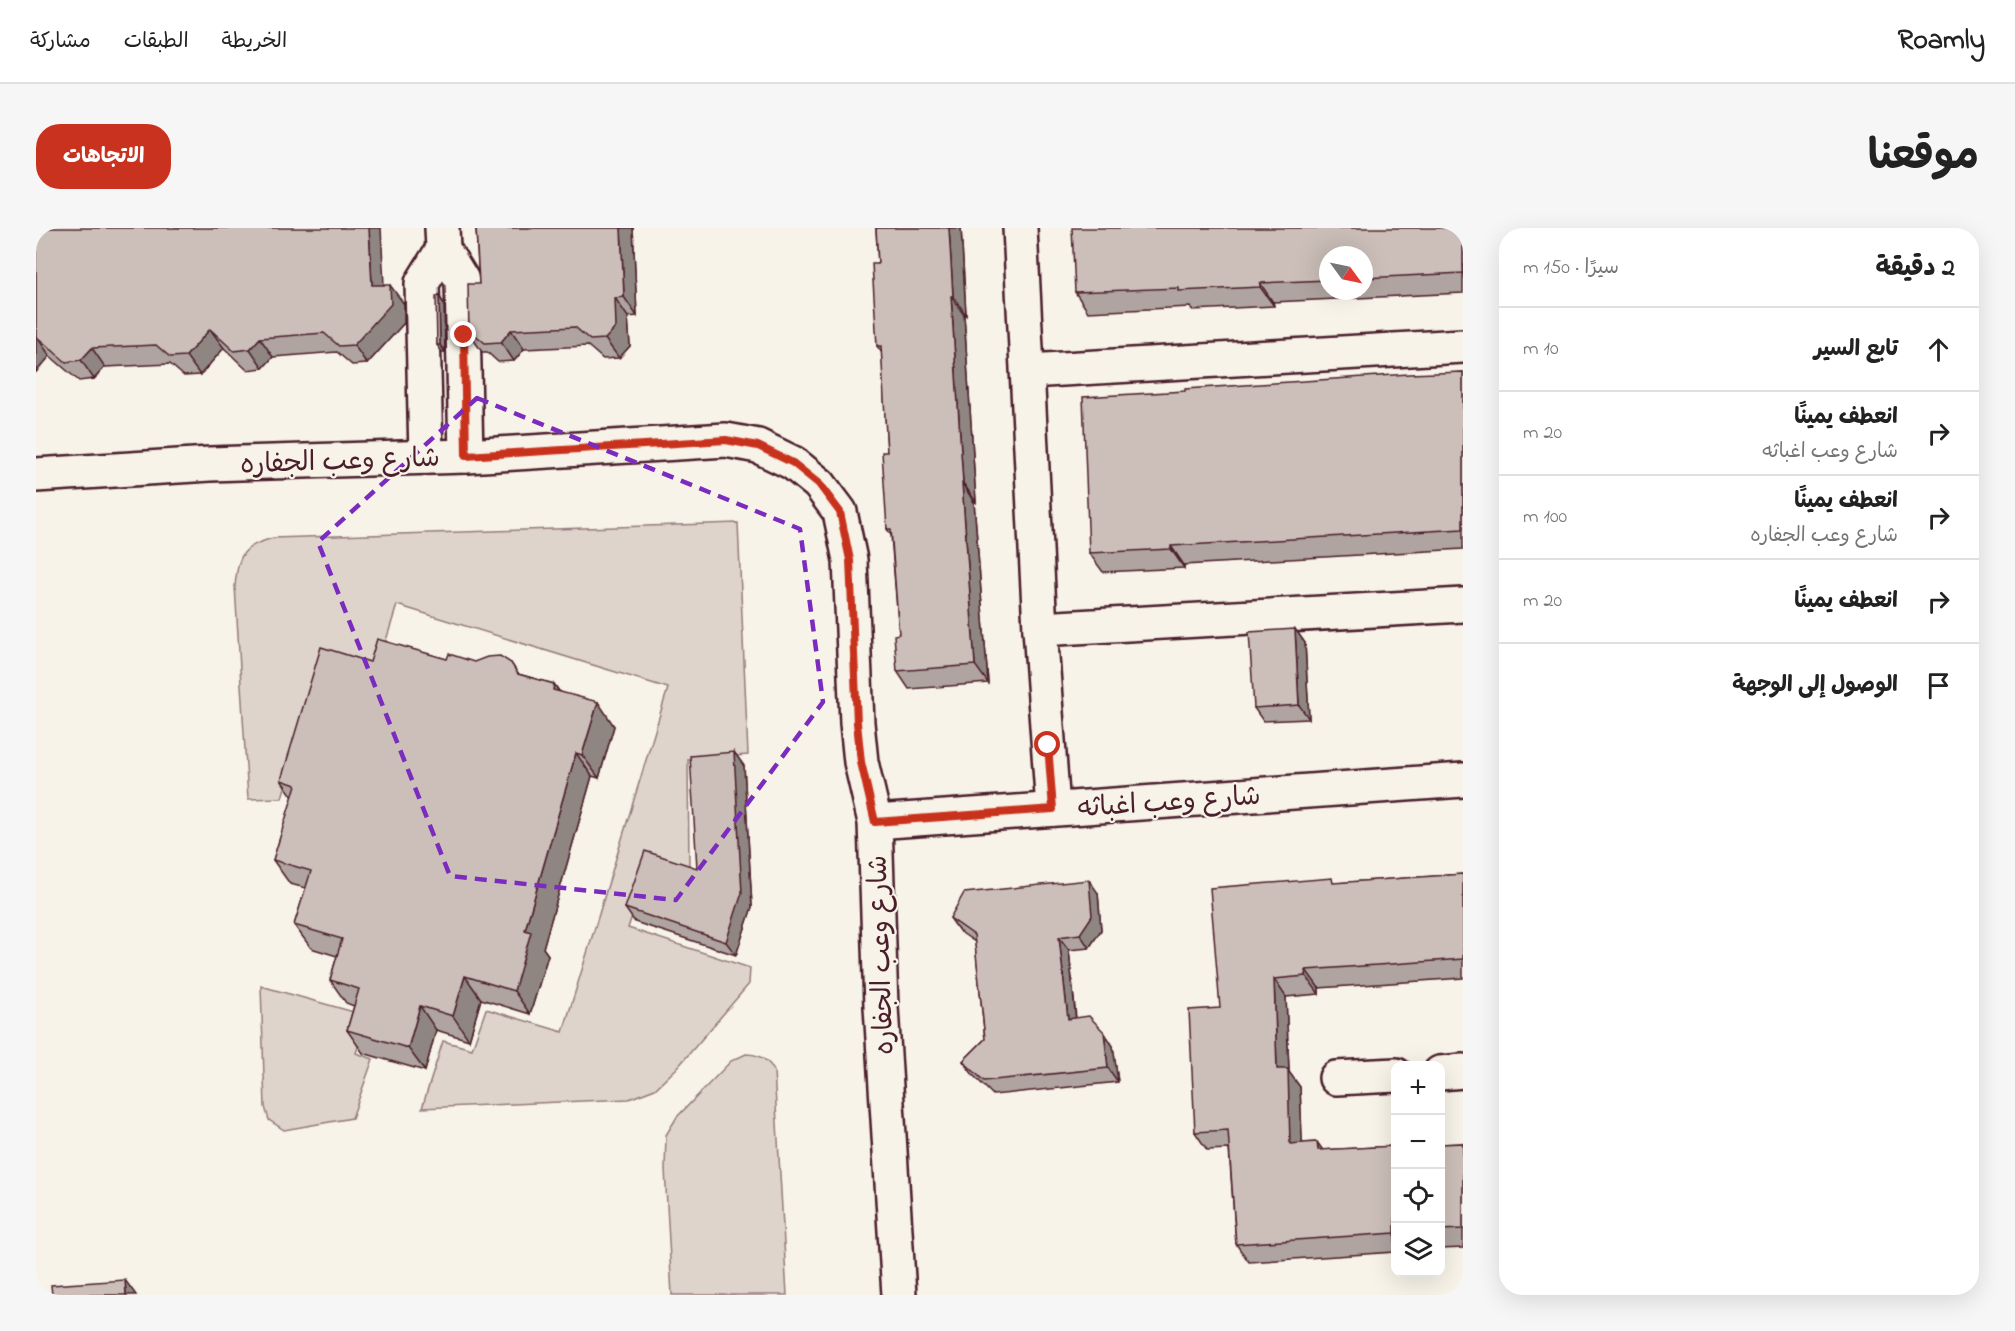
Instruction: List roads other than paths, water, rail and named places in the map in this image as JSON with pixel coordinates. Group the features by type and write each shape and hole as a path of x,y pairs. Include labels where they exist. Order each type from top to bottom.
{"street":[{"path":"1020,228 1040,629 1053,809"},
{"path":"442,238 462,280 466,456"},
{"path":"426,457 422,283 442,238"},
{"path":"1028,371 1463,346"},
{"name":"شارع وعب الجفاره","path":"36,475 210,464 466,456 726,440 758,446 793,463 819,484 840,512 850,560 857,723 861,762 875,822 881,1007 899,1295"},
{"path":"1040,629 1463,605"},
{"name":"شارع وعب اغباثه","path":"875,822 1463,780"},
{"path":"1445,1073 1463,1071"},
{"path":"1336,1078 1391,1075"}]}
